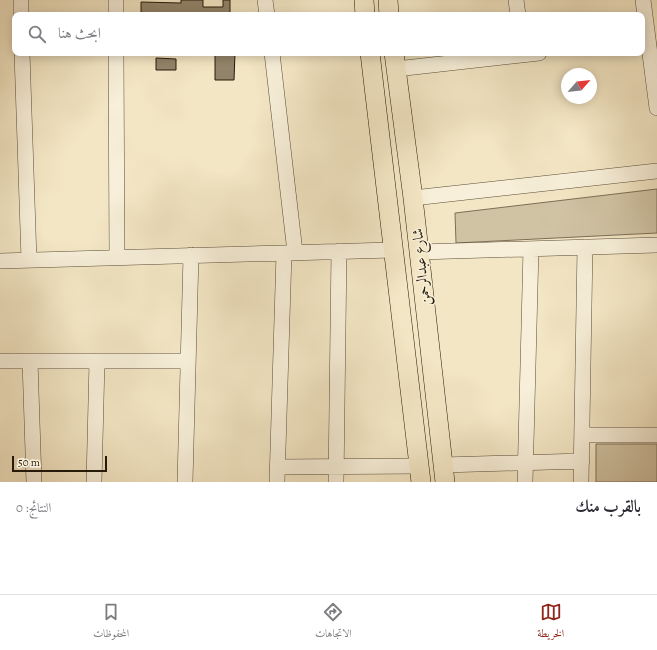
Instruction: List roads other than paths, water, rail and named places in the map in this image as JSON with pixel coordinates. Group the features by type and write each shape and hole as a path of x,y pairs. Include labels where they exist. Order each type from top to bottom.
{"main road":[{"path":"364,0 365,12"},
{"path":"388,0 389,12"},
{"name":"شارع عبدالرحمن","path":"370,56 392,250 420,474"},
{"name":"شارع عبدالرحمن","path":"395,61 413,198 444,473"}],"street":[{"path":"21,0 21,12"},
{"path":"116,0 116,12"},
{"path":"265,0 267,12"},
{"path":"516,0 518,12"},
{"path":"643,0 645,12"},
{"path":"645,13 657,108"},
{"path":"22,56 29,260"},
{"path":"116,56 117,258"},
{"path":"272,56 289,253 277,482"},
{"path":"395,61 486,56"},
{"path":"413,198 657,171"},
{"path":"419,252 657,245"},
{"path":"582,482 585,247"},
{"path":"525,482 531,249"},
{"path":"0,261 392,250"},
{"path":"336,482 339,251"},
{"path":"185,482 191,255"},
{"path":"0,361 188,361"},
{"path":"30,361 34,482"},
{"path":"94,482 97,361"},
{"path":"582,435 657,435"},
{"path":"444,473 526,462 582,461"},
{"path":"277,467 336,467 420,474"}]}
